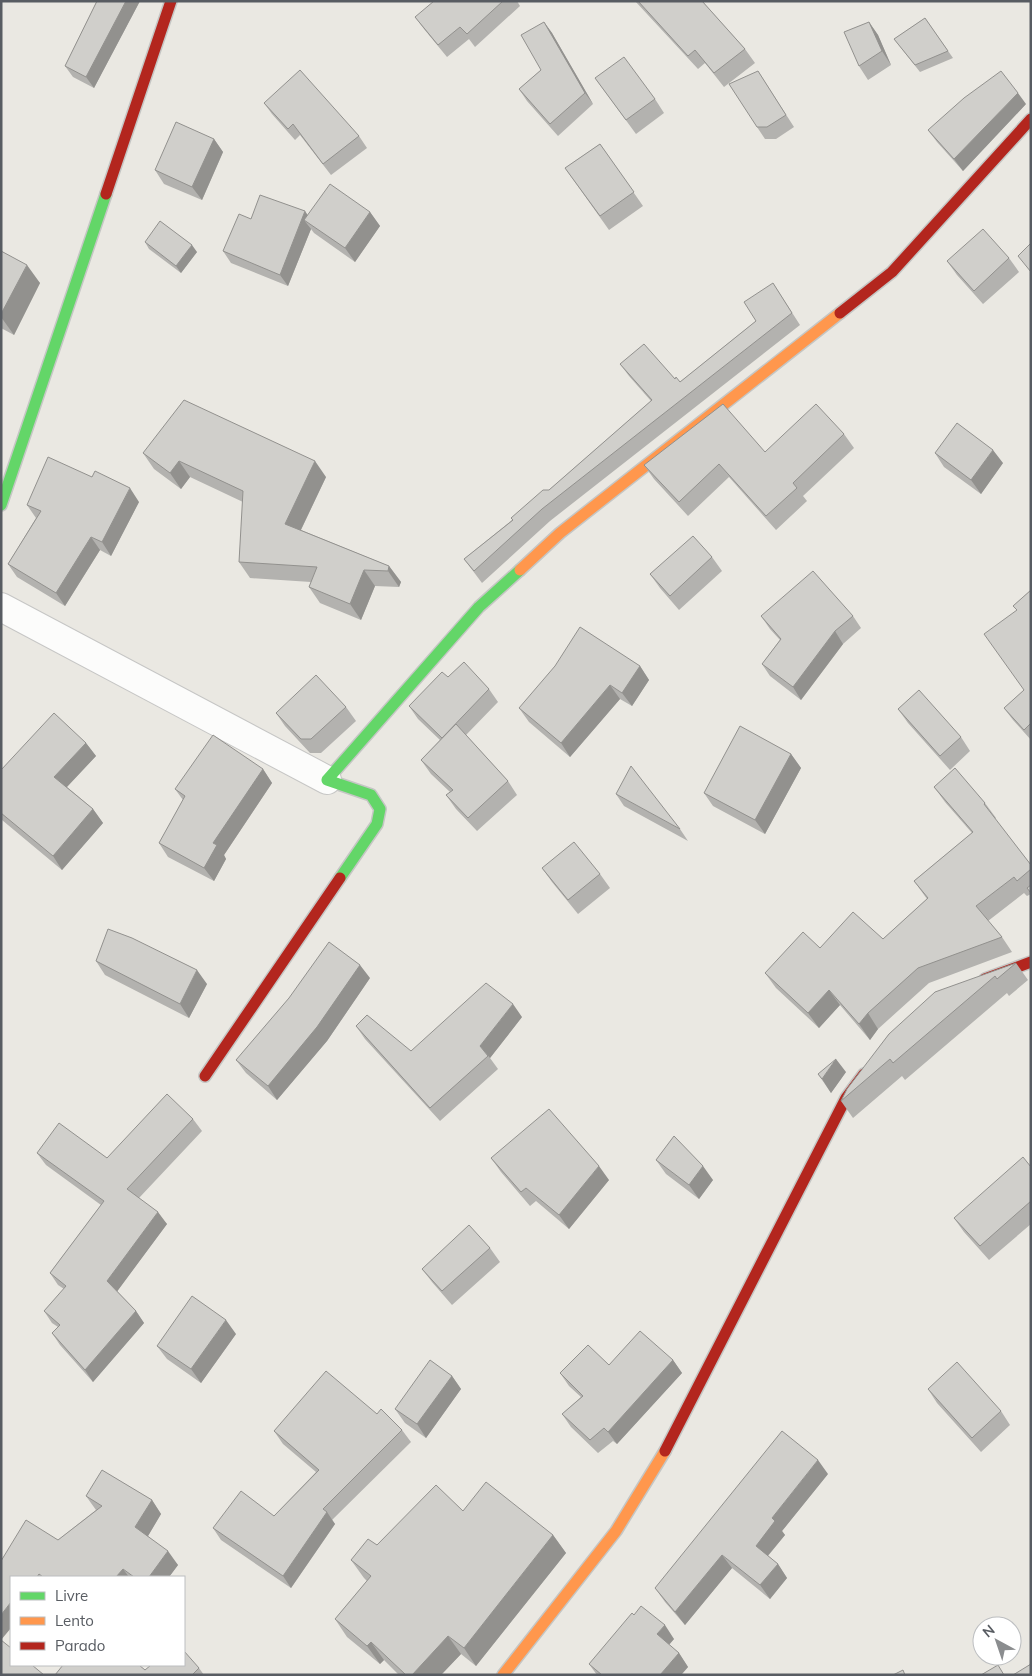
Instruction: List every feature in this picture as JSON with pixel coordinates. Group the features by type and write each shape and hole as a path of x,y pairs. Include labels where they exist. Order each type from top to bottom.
{"street":[{"path":"1,506 171,1"},
{"path":"327,780 479,607 560,532 892,272 1031,119"},
{"path":"1,607 327,780 371,795 380,808 377,824 205,1076"},
{"path":"976,982 1031,962"},
{"path":"503,1675 616,1531 658,1465 846,1098 873,1062"}],"building":[{"path":"97,1 126,1 86,77 65,66"},
{"path":"434,1 503,1 467,34 460,27 438,45 415,17"},
{"path":"638,1 702,1 745,49 714,73 695,50 688,56"},
{"path":"925,18 948,51 915,65 894,39"},
{"path":"544,22 585,93 550,124 519,89 541,70 521,35"},
{"path":"869,22 882,51 859,66 844,32"},
{"path":"624,57 655,99 626,120 595,78"},
{"path":"300,70 359,136 323,164 293,124 288,129 264,103"},
{"path":"758,71 786,115 767,127 757,127 729,84"},
{"path":"1001,71 1018,93 954,159 928,130 964,98"},
{"path":"176,122 214,139 192,187 155,170"},
{"path":"600,144 634,192 600,216 565,168"},
{"path":"330,184 370,212 345,248 304,220"},
{"path":"260,195 305,211 280,275 223,251 239,214 251,219"},
{"path":"160,221 192,245 176,266 145,242"},
{"path":"983,229 1009,258 974,291 947,261"},
{"path":"1031,243 1031,272 1018,256"},
{"path":"1,251 27,265 1,314"},
{"path":"773,283 792,313 542,509 474,571 464,559 513,520 511,518 543,490 549,490 652,400 620,364 644,344 675,379 676,377 680,382 756,321 744,302"},
{"path":"184,400 315,461 285,524 389,566 388,571 364,570 350,604 309,587 317,567 239,562 243,491 179,461 170,473 143,453"},
{"path":"723,404 765,452 816,404 844,434 793,483 797,488 766,516 719,464 679,502 644,465"},
{"path":"957,423 993,450 971,480 935,453"},
{"path":"48,457 92,477 95,471 130,488 102,542 91,537 56,593 8,564 41,511 27,505"},
{"path":"693,536 712,557 670,596 650,574"},
{"path":"813,571 853,616 835,631 793,687 762,664 781,639 761,616"},
{"path":"1031,590 1031,723 1024,730 1004,708 1024,690 984,634 1017,610 1013,606"},
{"path":"580,627 640,666 622,693 610,685 561,743 519,708 555,666"},
{"path":"464,662 489,689 442,738 409,706 442,672 448,677"},
{"path":"316,675 346,707 311,739 301,739 276,713"},
{"path":"919,690 961,737 940,756 898,709"},
{"path":"54,713 86,743 54,777 93,809 53,856 1,813 1,770"},
{"path":"456,724 508,781 468,818 446,795 453,790 421,760"},
{"path":"740,726 791,754 755,820 704,793"},
{"path":"213,735 263,769 213,843 217,845 204,868 159,843 185,796 175,789"},
{"path":"631,766 680,829 616,794"},
{"path":"955,768 985,803 1031,865 1031,869 1017,881 1014,877 976,906 1002,937 918,968 868,1013 859,1024 829,990 808,1013 765,973 803,932 820,948 853,912 883,939 928,898 914,881 973,832 934,787"},
{"path":"574,842 600,874 568,900 542,868"},
{"path":"1031,885 1031,893 1027,888"},
{"path":"108,929 132,938 197,970 180,1004 96,961"},
{"path":"329,942 360,965 317,1027 268,1086 236,1060 289,998"},
{"path":"1016,963 997,979 995,976 893,1063 890,1059 841,1101 847,1089 889,1034 935,992"},
{"path":"486,983 513,1004 480,1046 488,1056 430,1108 356,1026 367,1015 411,1051"},
{"path":"836,1059 822,1079 818,1074"},
{"path":"167,1094 193,1119 127,1189 158,1212 107,1281 136,1311 85,1370 52,1333 60,1325 44,1311 66,1286 50,1273 104,1201 37,1153 59,1123 107,1158"},
{"path":"549,1109 599,1166 559,1215 526,1188 521,1192 491,1158"},
{"path":"674,1136 703,1166 689,1185 656,1160"},
{"path":"1023,1157 1031,1167 1031,1201 980,1246 954,1218"},
{"path":"469,1225 490,1248 442,1291 422,1269"},
{"path":"192,1296 226,1320 191,1369 157,1346"},
{"path":"640,1331 673,1360 608,1432 604,1428 590,1440 562,1414 583,1396 560,1373 588,1345 609,1365"},
{"path":"430,1360 452,1376 417,1424 395,1409"},
{"path":"957,1362 1001,1411 972,1438 928,1389"},
{"path":"326,1371 377,1414 381,1409 402,1430 323,1509 327,1512 283,1576 213,1528 241,1491 274,1516 319,1470 274,1431"},
{"path":"782,1431 818,1460 772,1518 775,1521 756,1546 778,1564 760,1585 722,1555 675,1612 655,1588"},
{"path":"102,1470 152,1500 135,1527 168,1551 150,1576 133,1576 123,1569 117,1576 42,1576 39,1574 38,1576 10,1576 10,1603 1,1615 1,1561 26,1520 58,1540 102,1506 86,1496"},
{"path":"486,1482 553,1535 464,1648 448,1636 412,1675 406,1675 371,1642 367,1646 335,1619 371,1576 351,1560 368,1539 377,1545 436,1485 463,1511"},
{"path":"641,1606 665,1625 657,1634 679,1653 660,1675 602,1675 589,1664 632,1613 634,1615"},
{"path":"1,1640 10,1647 10,1666 33,1666 44,1675 1,1675"},
{"path":"185,1652 199,1668 192,1675 55,1675 62,1666 140,1666 145,1670 150,1666 185,1666"},
{"path":"1031,1664 1031,1675 1013,1675"},
{"path":"999,1666 1004,1675 981,1675"},
{"path":"903,1670 905,1675 893,1675"}],"traffic: fast":[{"path":"1,505 106,194"},
{"path":"340,878 377,824 380,809 371,795 327,780 479,607 520,570"}],"traffic: slow":[{"path":"520,570 560,533 840,313"},
{"path":"503,1675 616,1531 665,1451"}],"traffic: jam":[{"path":"106,194 171,1"},
{"path":"840,313 892,272 1031,119"},
{"path":"205,1076 340,878"},
{"path":"985,979 1031,962"},
{"path":"665,1451 846,1098 864,1074"}]}
